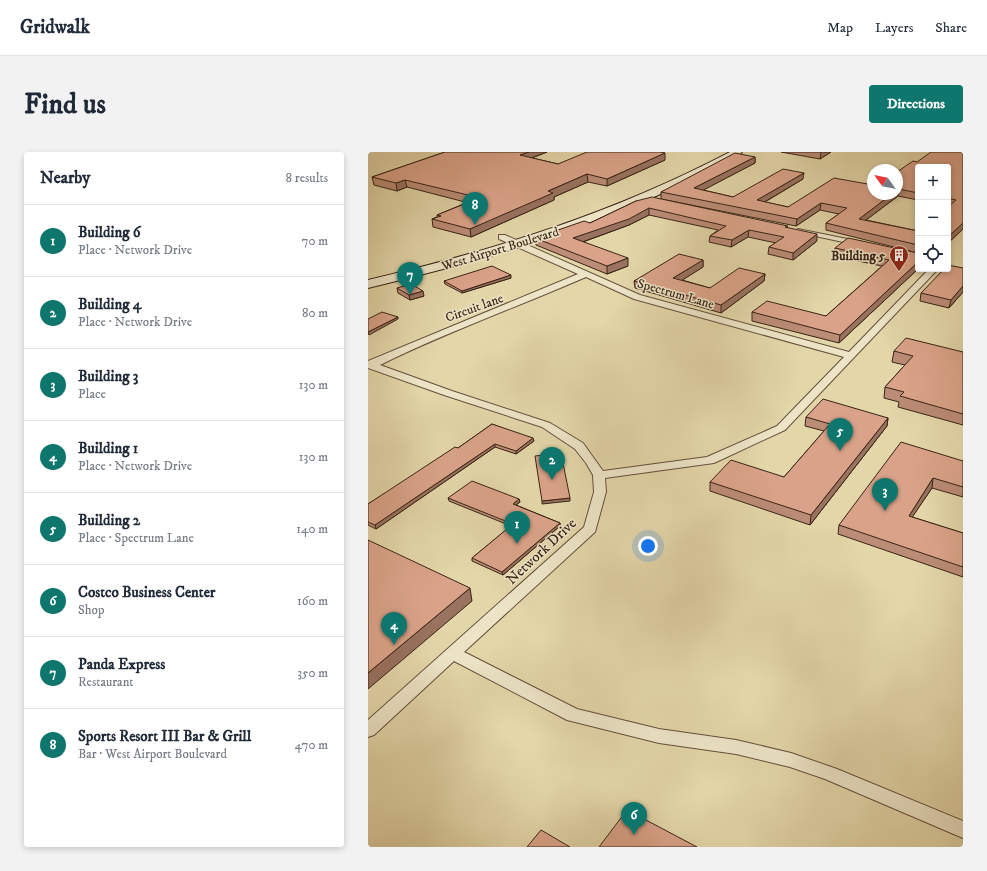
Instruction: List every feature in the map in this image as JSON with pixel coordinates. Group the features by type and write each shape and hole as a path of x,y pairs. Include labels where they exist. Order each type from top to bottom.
{"main road":[{"name":"West Airport Boulevard","path":"368,284 484,254 516,238 576,225 644,198 736,152"},
{"path":"579,212 601,208 628,198 644,198"},
{"name":"West Airport Boulevard","path":"368,272 502,237 516,238"}],"street":[{"path":"644,198 658,201"},
{"path":"795,230 872,246"},
{"name":"Spectrum Lane","path":"516,238 586,274 637,297 850,355"},
{"path":"369,364 448,393 546,425 579,446 592,462 599,475 710,460 781,428 931,272"},
{"name":"Circuit lane","path":"369,364 416,343 517,304 586,274"},
{"name":"Network Drive","path":"368,730 452,652 590,529 600,492 599,475"},
{"path":"452,652 573,715 659,736 736,748 791,760 831,774 963,830"}],"building":[{"path":"445,152 529,152 520,155 558,164 587,152 665,153 607,179 587,174 548,191 553,193 470,229 432,219 441,216 437,215 474,200 465,198 468,195 405,180 396,183 372,177"},
{"path":"931,152 963,152 963,223 951,234 951,204 956,200 951,199 951,164 915,164 915,192 903,190 903,168 913,161 917,162"},
{"path":"735,153 755,157 694,188 733,197 783,169 804,173 757,200 788,207 834,178 867,184 867,200 884,200 859,219 915,230 915,244 826,223 847,208 821,203 797,219 661,192"},
{"path":"652,197 788,226 785,227 817,234 793,253 769,247 784,237 749,230 732,240 710,236 726,226 649,208 629,219 573,238 628,258 607,266 535,238 584,221 590,223 636,201"},
{"path":"848,238 915,252 915,265 840,335 752,312 767,301 826,316 889,260 835,248"},
{"path":"679,254 703,260 673,278 710,288 739,268 765,274 721,305 634,281"},
{"path":"492,266 511,275 462,291 444,281"},
{"path":"951,266 963,268 963,286 951,300 921,293 941,272 951,272"},
{"path":"411,284 423,291 409,295 397,288"},
{"path":"382,312 398,317 368,332 368,319"},
{"path":"906,338 963,352 963,414 900,396 904,392 885,387 913,356 894,351"},
{"path":"823,399 888,418 811,515 710,482 731,460 784,477 830,424 806,417"},
{"path":"492,424 533,438 516,451 495,444 375,525 368,522 368,504 455,447 458,448"},
{"path":"901,442 963,461 963,487 933,478 909,516 963,533 963,567 839,525"},
{"path":"561,453 570,498 542,501 535,456"},
{"path":"472,481 519,499 513,504 560,523 502,572 472,558 513,524 448,498"},
{"path":"368,540 470,588 368,673"},
{"path":"627,810 697,847 599,847"},
{"path":"541,830 570,847 527,847"}],"place":[{"name":"Sports Resort III Bar & Grill","path":"475,225"},
{"name":"Building 5","path":"899,272"},
{"name":"Panda Express","path":"410,295"},
{"name":"Building 2","path":"840,451"},
{"name":"Building 4","path":"552,480"},
{"name":"Building 3","path":"885,511"},
{"name":"Building 6","path":"517,544"},
{"name":"Building 1","path":"394,645"},
{"name":"Costco Business Center","path":"634,835"}]}
